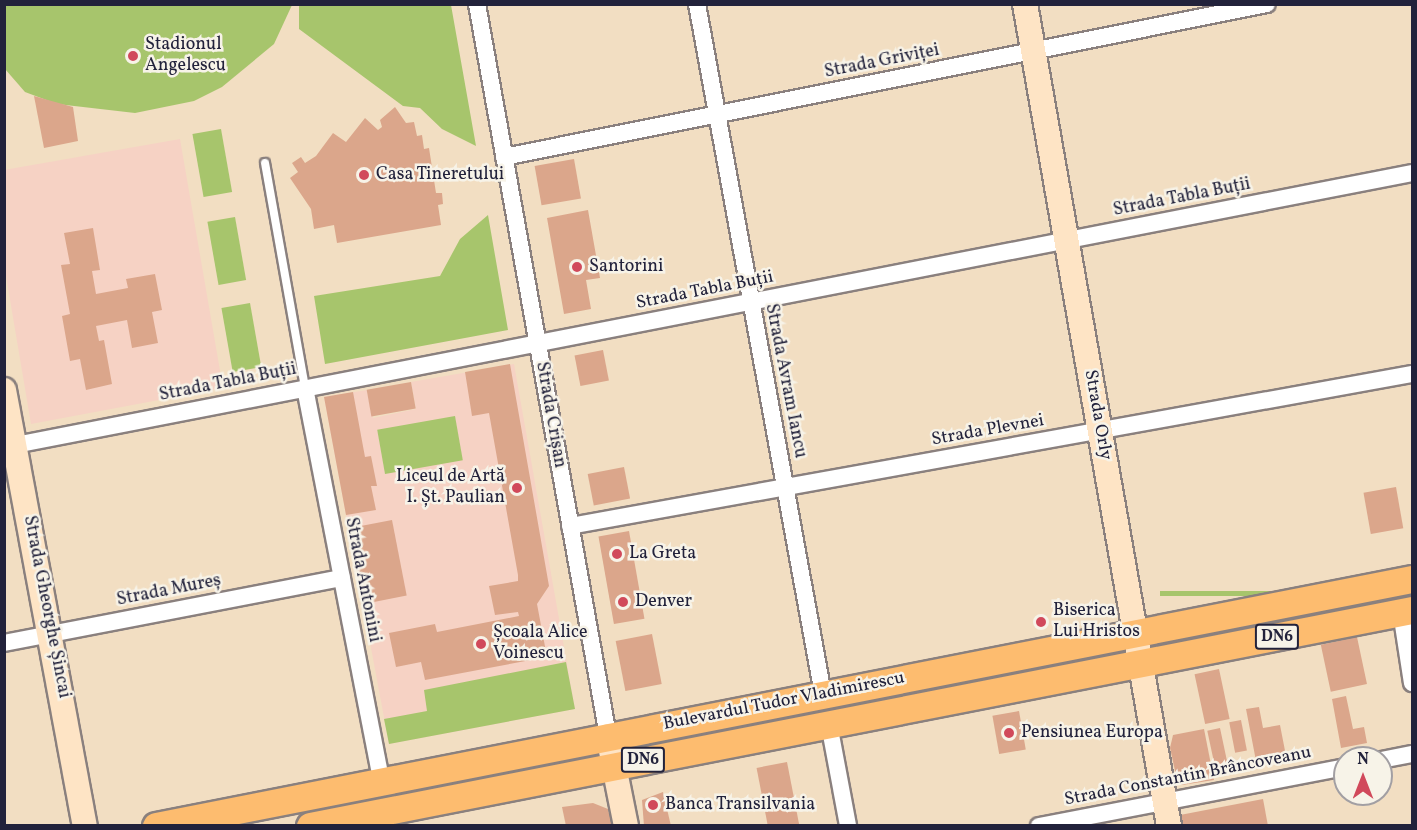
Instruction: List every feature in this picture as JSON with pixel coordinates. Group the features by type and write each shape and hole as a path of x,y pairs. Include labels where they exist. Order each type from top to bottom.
{"main road":[{"name":"Bulevardul Tudor Vladimirescu","path":"156,825 381,779 1413,579"},
{"name":"Bulevardul Tudor Vladimirescu","path":"310,825 390,817 614,765 1407,611"}],"street":[{"name":"Strada Crișan","path":"477,4 608,736 626,825"},
{"name":"Strada Avram Iancu","path":"697,4 823,694"},
{"name":"Strada Orly","path":"1024,4 1142,664 1168,825"},
{"name":"Strada Griviței","path":"504,157 1267,4"},
{"name":"Strada Tabla Buții","path":"10,446 1413,173"},
{"name":"Strada Plevnei","path":"570,526 1413,374"},
{"name":"Strada Antonini","path":"305,388 381,779"},
{"name":"Strada Gheorghe Șincai","path":"4,390 10,446 51,634 85,825"},
{"name":"Strada Mureș","path":"4,644 342,578"},
{"path":"1407,611 1412,679"},
{"path":"829,724 848,825"},
{"path":"1393,758 1413,754"},
{"name":"Strada Constantin Brâncoveanu","path":"1039,825 1333,769"}],"lane":[{"path":"265,163 305,388"}],"shaded area":[{"path":"180,139 223,388 31,424 5,270 4,170"},
{"path":"514,364 575,709 389,744 324,397 367,390 373,418 416,409 411,382"}],"green space":[{"name":"Stadionul Angelescu","path":"4,5 292,5 274,44 222,87 194,101 135,113 57,104 25,92 5,69"},
{"path":"299,5 451,5 476,146 442,129 420,108 403,106 299,29"},
{"path":"221,129 232,192 204,197 192,134"},
{"path":"488,215 508,330 325,364 314,296 440,276 460,239"},
{"path":"235,217 246,280 219,285 207,222"},
{"path":"250,303 261,367 233,372 221,308"},
{"path":"455,416 463,460 385,474 377,430"},
{"path":"1160,591 1412,591 1412,596 1160,596"},
{"path":"1106,649 1107,656 681,716 680,709"},
{"path":"566,662 575,709 389,744 384,719 427,711 424,690"}],"building":[{"path":"34,96 73,107 78,141 44,148"},
{"name":"Casa Tineretului","path":"395,107 406,123 414,122 417,136 422,135 424,149 429,148 436,193 442,193 443,204 438,205 441,225 337,243 334,225 314,229 311,209 290,178 298,172 292,163 301,157 305,163 316,156 333,133 346,142 365,118 378,130 382,127 380,120"},
{"path":"574,159 581,198 542,205 535,166"},
{"path":"588,210 600,278 586,280 591,309 564,314 547,218"},
{"path":"93,228 100,270 92,271 96,294 128,288 126,279 155,274 162,310 152,312 158,343 132,348 127,320 96,326 99,341 104,340 112,384 86,390 80,359 70,361 62,316 70,314 61,265 70,264 64,233"},
{"path":"603,350 609,380 580,386 575,356"},
{"path":"510,364 549,586 537,604 547,657 425,680 421,662 396,667 389,633 435,624 437,632 519,616 518,612 495,615 489,586 518,581 518,575 489,413 472,416 465,372"},
{"path":"411,382 416,409 371,416 367,390"},
{"path":"353,392 365,457 371,456 377,486 371,486 376,510 346,515 324,397"},
{"path":"624,467 630,498 594,505 588,474"},
{"path":"1396,487 1403,528 1371,534 1364,493"},
{"path":"392,520 407,596 363,604 348,529"},
{"path":"629,531 644,619 614,624 598,536"},
{"path":"652,634 662,684 625,691 616,641"},
{"path":"1357,637 1367,684 1331,692 1321,645"},
{"path":"1219,669 1230,719 1205,724 1195,674"},
{"path":"1346,696 1353,729 1364,727 1367,743 1341,746 1332,699"},
{"path":"1259,707 1263,728 1280,725 1287,761 1257,766 1246,709"},
{"name":"Pensiunea Europa","path":"1019,711 1026,749 999,754 992,716"},
{"path":"1241,720 1247,750 1235,753 1229,722"},
{"path":"1220,728 1229,772 1217,775 1207,731"},
{"path":"1204,729 1214,780 1182,785 1177,780 1170,748 1173,735"},
{"path":"787,762 799,826 768,826 757,768"},
{"name":"Banca Transilvania","path":"663,792 671,826 644,826 642,800"},
{"path":"1263,799 1268,826 1182,826 1180,815"},
{"path":"593,803 608,809 612,826 566,826 562,807"}],"place":[{"name":"Stadionul Angelescu","path":"133,56"},
{"name":"Casa Tineretului","path":"364,175"},
{"name":"Santorini","path":"577,267"},
{"name":"Liceul de Artă I. Șt. Paulian","path":"517,488"},
{"name":"La Greta","path":"617,554"},
{"name":"Denver","path":"623,602"},
{"name":"Biserica Lui Hristos","path":"1041,622"},
{"name":"Școala Alice Voinescu","path":"481,644"},
{"name":"Pensiunea Europa","path":"1009,733"},
{"name":"Banca Transilvania","path":"653,805"}]}
